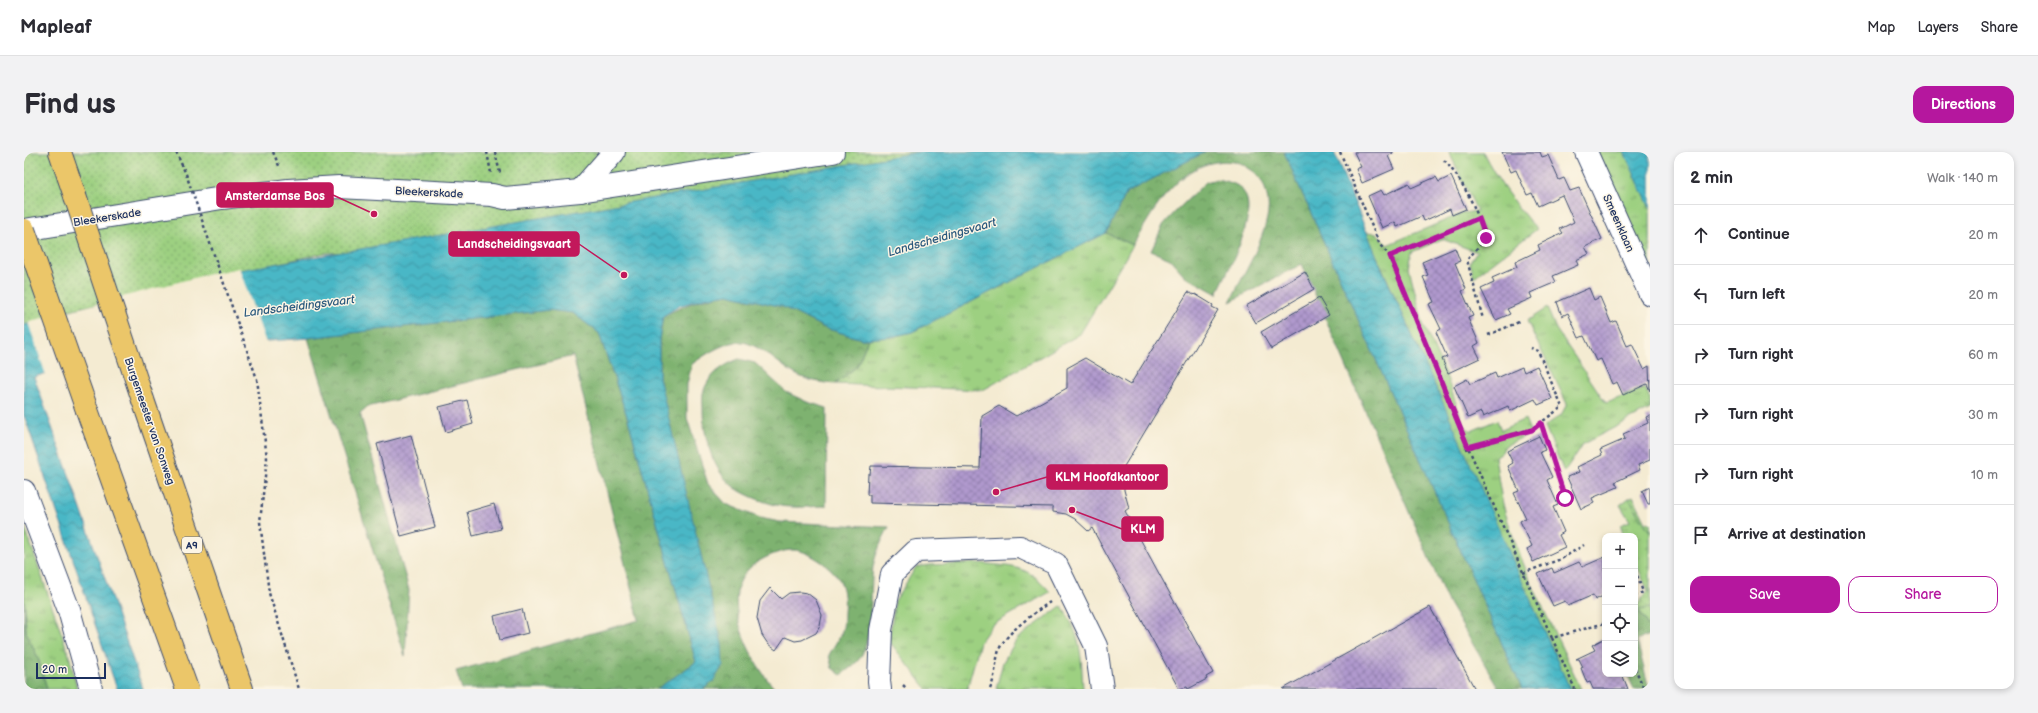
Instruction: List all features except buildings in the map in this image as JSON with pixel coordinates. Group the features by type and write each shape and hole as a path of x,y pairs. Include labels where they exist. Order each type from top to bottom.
{"highway":[{"name":"Burgemeester van Sonweg","path":"60,152 242,689"},
{"path":"24,230 187,689"}],"street":[{"path":"580,191 614,152"},
{"name":"Bleekerskade","path":"24,230 222,198 288,190 339,187 492,195 505,198 580,191 833,152"},
{"name":"Smeenklaan","path":"1586,152 1650,294"},
{"path":"24,491 69,610 91,689"},
{"path":"880,689 878,681 881,630 892,574 916,551 1020,547 1056,564 1096,646 1102,689"}],"path":[{"path":"176,152 186,174 258,379 267,458 260,522 269,594 300,689"},
{"path":"1340,152 1380,245 1390,256 1467,448 1575,689"},
{"path":"1444,160 1459,177 1479,218 1486,238 1467,260 1483,319"},
{"path":"1390,256 1479,218"},
{"path":"1488,335 1519,322"},
{"path":"1467,448 1532,430 1562,407 1538,351 1531,348"},
{"path":"1541,423 1565,498"},
{"path":"1523,573 1561,559 1584,545"},
{"path":"1638,577 1644,592 1638,595"},
{"path":"990,689 995,679 999,648 1023,620 1068,589"},
{"path":"1552,638 1602,624"},
{"path":"1638,675 1644,689"}],"green space":[{"path":"24,152 1027,152 513,247 324,253 70,310 24,326"},
{"path":"1205,152 1284,152 1522,689 1496,689 1498,687 1447,600 1302,264 1230,302 1258,247 1266,223 1268,212 1267,196 1263,184 1257,174 1237,162 1216,162 1200,167 1185,175 1173,187 1151,215 1133,245 1106,233 1127,192"},
{"path":"1449,152 1483,152 1507,193 1537,229 1474,277 1470,262 1477,252 1442,239 1412,252 1409,268 1423,324 1446,375 1464,426 1471,431 1497,420 1501,430 1525,419 1531,433 1505,446 1502,452 1495,457 1502,498 1512,535 1530,580 1581,689 1570,689 1366,232 1377,233 1387,245 1463,213 1477,211"},
{"path":"1595,152 1624,152 1650,208 1650,274"},
{"path":"1217,179 1238,186 1246,196 1248,208 1242,239 1217,294 1185,276 1170,259 1151,251 1163,225 1206,182"},
{"path":"1106,233 1133,245 1080,334 983,390 836,384 857,366 868,339 891,337 912,332"},
{"path":"728,294 783,307 825,328 862,339 868,339 857,366 836,384 806,379 797,375 768,354 743,342 724,345 692,364 687,384 687,418 708,484 726,504 760,518 780,522 889,527 876,556 873,567 869,627 864,650 858,661 841,675 832,668 829,655 842,631 844,619 844,596 838,577 811,555 793,550 768,556 746,572 738,587 736,604 739,623 754,659 775,689 703,689 713,682 659,377 659,339 663,317 694,302"},
{"path":"1547,308 1556,329 1606,403 1645,388 1650,399 1650,409 1583,444 1564,472 1545,426 1561,415 1567,404 1527,321"},
{"path":"549,310 573,313 599,333 628,419 696,662 657,689 462,689 456,671 639,620 573,356 367,407 360,413 409,590 405,656 308,338"},
{"path":"739,359 755,363 786,392 807,402 827,408 826,506 786,507 758,500 740,491 731,484 716,466 711,455 705,431 703,419 703,393 712,376 727,364"},
{"path":"1633,496 1646,522 1650,523 1650,532 1629,498"},
{"path":"1629,498 1650,532 1650,589 1648,591 1638,568 1638,533 1623,533 1620,525 1630,521 1620,505"},
{"path":"24,525 69,655 77,689 47,689 38,658 26,632"},
{"path":"979,563 1018,568 1034,576 1050,592 992,625 980,642 967,689 927,689 889,641 895,601 916,567"},
{"path":"24,589 26,632 38,658 47,689 24,689"},
{"path":"1650,589 1650,608 1638,610 1638,604"},
{"path":"1061,606 1068,616 1077,636 1081,655 1083,689 996,689 1003,662 1017,639"},
{"path":"1650,608 1650,629 1638,610"},
{"path":"1638,609 1650,629 1650,634 1638,640"},
{"path":"1638,645 1649,689 1634,689 1628,677 1638,677"}],"water":[{"path":"919,152 1205,152 1127,192 1106,233 912,332 891,337 862,339 825,328 783,307 728,294 704,298 679,306 663,316 659,339 659,377 722,644 723,665 713,682 703,689 657,689 696,662 628,419 599,333 573,313 549,310 308,338 153,350 72,365 34,377 143,689 117,689 24,415 24,325 205,276"},
{"path":"1284,152 1334,152 1382,269 1570,689 1522,689"},
{"path":"1624,152 1650,152 1650,208"}],"pier":[{"path":"239,268 266,343 153,352 72,367 46,375 28,322 205,275"}],"place":[{"name":"Amsterdamse Bos","path":"374,214"},
{"name":"Landscheidingsvaart","path":"624,275"},
{"name":"KLM Hoofdkantoor","path":"996,492"},
{"name":"KLM","path":"1072,510"}],"route":[{"path":"1486,238 1479,218 1390,256 1468,447 1532,430 1541,423 1549,452 1565,498"}]}
